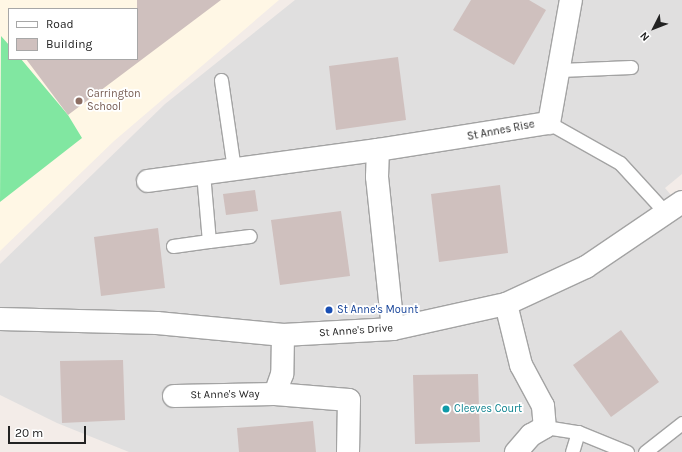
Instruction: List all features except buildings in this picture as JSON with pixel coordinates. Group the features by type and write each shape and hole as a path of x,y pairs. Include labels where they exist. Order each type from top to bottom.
{"street":[{"name":"St Annes Rise","path":"148,181 378,150 549,122 560,70 571,0"},
{"path":"378,150 376,177 393,329"},
{"name":"St Anne's Drive","path":"0,319 157,323 284,335 393,329 506,304 586,267 674,207"},
{"path":"506,304 521,366 543,406 545,427 531,435 516,452"},
{"name":"St Anne's Way","path":"276,394 282,374 284,335"},
{"name":"St Anne's Way","path":"174,396 276,394 349,400 348,452"}],"lane":[{"path":"560,70 631,67"},
{"path":"221,80 234,169"},
{"path":"549,122 620,163 674,207"},
{"path":"203,173 209,241"},
{"path":"173,246 250,236"},
{"path":"645,452 682,423"},
{"path":"545,427 578,432 627,452"},
{"path":"572,452 578,432"}],"shaded area":[{"name":"Carrington School","path":"0,0 279,0 114,141 0,251"},
{"path":"295,0 682,0 682,174 665,188 682,208 682,452 129,452 57,423 0,395 0,264 165,104"}],"green space":[{"path":"1,36 8,44 8,60 22,60 68,115 82,138 0,202"}],"place":[{"name":"Carrington School","path":"79,101"},
{"name":"St Anne's Mount","path":"329,310"},
{"name":"Cleeves Court","path":"446,409"}]}
